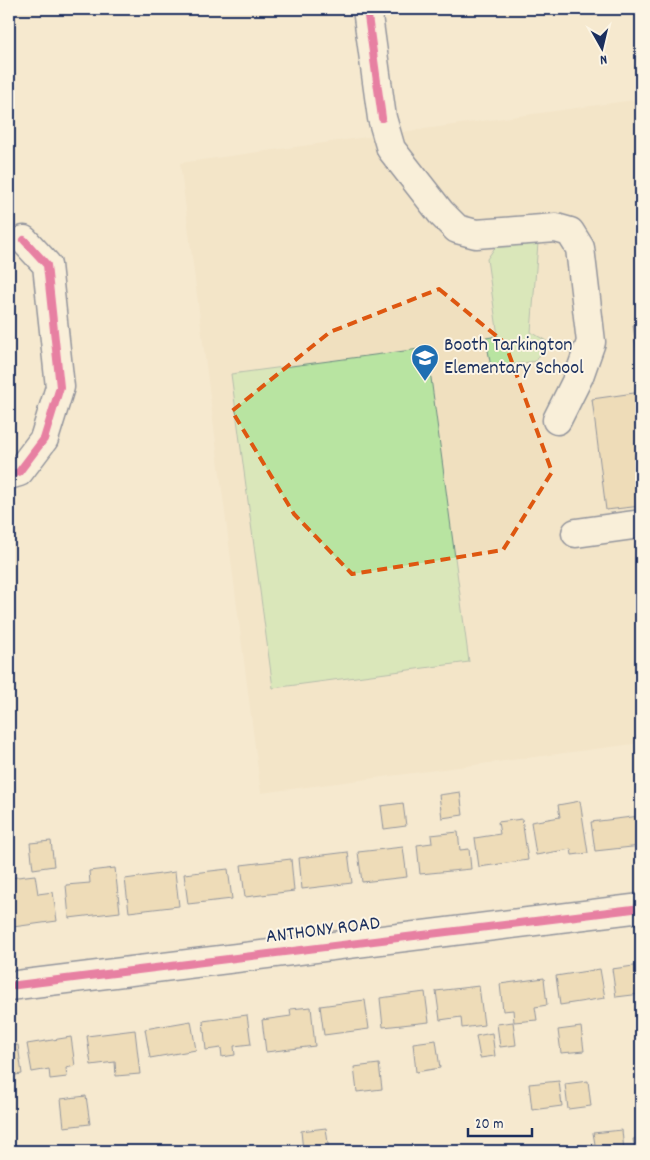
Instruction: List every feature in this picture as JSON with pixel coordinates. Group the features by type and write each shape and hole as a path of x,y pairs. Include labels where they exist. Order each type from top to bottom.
{"street":[{"path":"367,9 382,118 391,149 416,183 457,230 476,234 556,228 570,232 580,248 591,342 578,376 557,420"},
{"path":"9,475 19,472 44,439 60,387 47,265 24,240"},
{"path":"576,533 641,524"},
{"name":"ANTHONY ROAD","path":"9,986 641,908"}],"highlighted area":[{"path":"439,289 505,343 552,472 503,550 352,574 294,514 232,411 330,332"}],"shaded area":[{"name":"Booth Tarkington Elementary School","path":"641,99 641,743 261,793 180,163"}],"green space":[{"path":"525,235 538,243 531,332 548,342 536,361 491,368 486,338 498,336 487,259 501,239"},
{"path":"427,348 469,662 273,688 231,374"}],"building":[{"path":"641,324 641,384 633,325"},
{"path":"641,392 641,506 606,510 592,399"},
{"path":"460,792 463,815 442,818 439,795"},
{"path":"580,801 588,853 572,855 571,849 536,855 531,822 560,817 558,805"},
{"path":"403,803 406,826 384,829 381,806"},
{"path":"640,816 641,846 595,851 591,822"},
{"path":"522,819 528,860 479,867 475,838 500,834 498,822"},
{"path":"458,832 460,850 469,849 471,869 420,874 417,845 432,843 431,835"},
{"path":"51,841 54,866 33,869 30,843"},
{"path":"403,847 407,877 362,882 358,852"},
{"path":"348,852 352,883 302,889 299,858"},
{"path":"291,859 294,891 245,897 241,865"},
{"path":"115,868 120,912 69,918 66,885 90,883 89,871"},
{"path":"228,869 232,899 188,904 184,874"},
{"path":"175,872 179,906 129,912 125,879"},
{"path":"35,875 38,894 53,892 57,921 13,927 9,878"},
{"path":"641,965 641,994 616,997 612,969"},
{"path":"600,969 605,998 560,1005 556,976"},
{"path":"544,978 547,1005 535,1007 537,1020 514,1022 513,1010 503,1011 500,984"},
{"path":"479,986 484,1025 462,1028 461,1017 440,1020 436,991"},
{"path":"425,992 429,1022 383,1027 380,998"},
{"path":"365,1000 369,1029 324,1035 320,1006"},
{"path":"311,1007 315,1046 266,1052 262,1020 291,1016 290,1009"},
{"path":"247,1015 251,1044 234,1046 235,1055 222,1057 221,1048 206,1050 203,1021"},
{"path":"191,1021 196,1050 150,1058 145,1029"},
{"path":"513,1022 516,1045 500,1047 497,1024"},
{"path":"581,1027 584,1051 561,1053 558,1030"},
{"path":"135,1030 140,1074 116,1076 115,1062 91,1065 87,1036"},
{"path":"492,1033 495,1056 480,1058 476,1036"},
{"path":"71,1037 75,1066 66,1068 67,1077 50,1079 49,1069 32,1072 27,1044"},
{"path":"436,1040 440,1068 416,1072 413,1043"},
{"path":"18,1045 22,1074 9,1076 9,1046"},
{"path":"379,1064 382,1089 357,1092 354,1067"},
{"path":"559,1081 562,1106 532,1110 529,1084"},
{"path":"588,1081 591,1106 568,1109 565,1084"},
{"path":"86,1096 90,1124 64,1127 61,1099"},
{"path":"326,1128 329,1151 303,1151 301,1131"},
{"path":"622,1130 624,1151 576,1151 575,1147 595,1144 593,1133"},
{"path":"641,1138 641,1151 635,1151 633,1139"}],"cycle path":[{"path":"367,9 382,118"},
{"path":"9,475 19,472 44,439 60,387 47,265 24,240"},
{"path":"9,986 641,908"}],"place":[{"name":"Booth Tarkington Elementary School","path":"425,382"}]}
